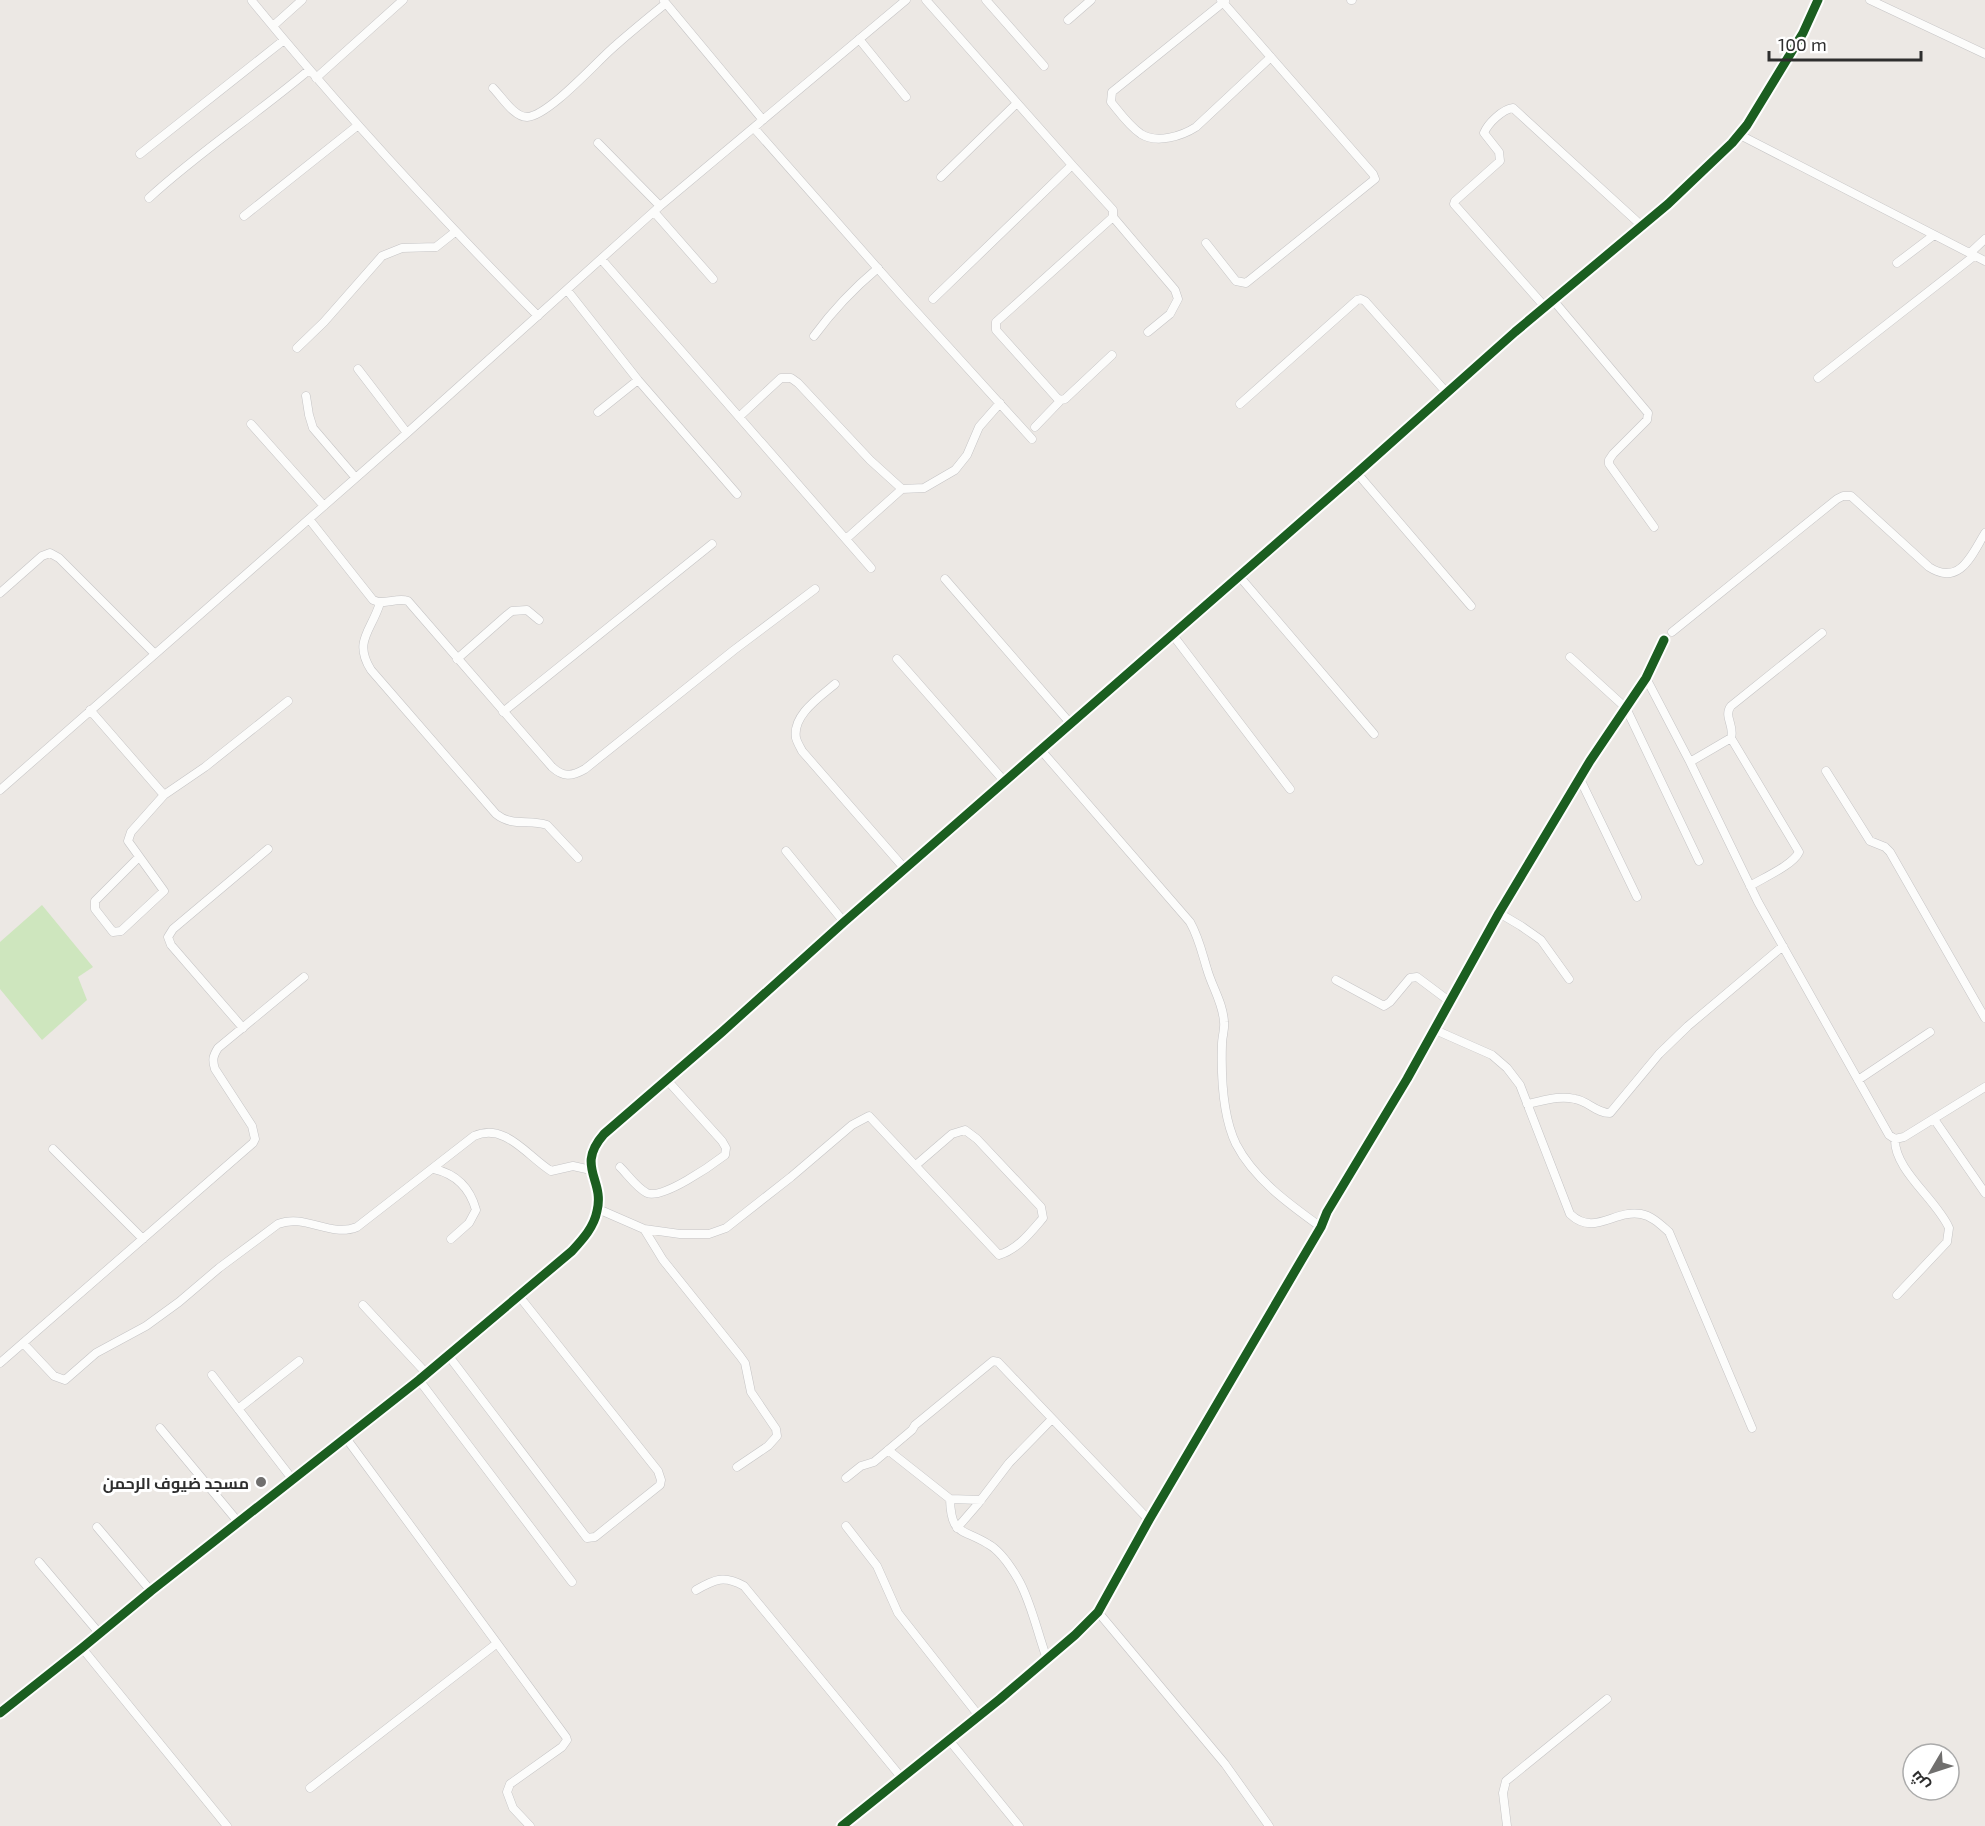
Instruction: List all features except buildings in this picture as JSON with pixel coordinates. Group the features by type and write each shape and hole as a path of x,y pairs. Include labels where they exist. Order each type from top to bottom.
{"street":[{"path":"273,26 302,0"},
{"path":"316,78 403,0"},
{"path":"0,790 407,433 660,206 906,0"},
{"path":"926,0 1113,210 1113,217 1175,290 1178,299 1170,314 1148,332"},
{"path":"987,0 1044,66"},
{"path":"1068,20 1090,0"},
{"path":"0,1713 346,1438 519,1296 583,1239 598,1209 597,1190 591,1170 591,1155 598,1140 1070,723 1549,304 1642,226 1740,135 1772,87 1803,33 1818,0"},
{"path":"1870,0 1985,54"},
{"path":"252,1 357,126 454,232 538,316"},
{"path":"1206,243 1236,281 1246,284 1375,179 1373,174 1223,1 1112,92 1111,102 1143,136 1174,138 1196,127 1271,57"},
{"path":"493,88 515,112 526,117 536,115 555,102 664,2 763,120"},
{"path":"859,39 906,97"},
{"path":"140,154 284,40"},
{"path":"149,198 309,70"},
{"path":"941,177 1017,103"},
{"path":"1642,226 1513,108 1507,109 1486,128 1484,133 1499,152 1500,161 1454,204 1648,413 1647,420 1613,454 1609,464 1654,527"},
{"path":"244,216 357,126"},
{"path":"754,128 1032,439"},
{"path":"1740,135 1985,261"},
{"path":"598,143 660,206"},
{"path":"933,299 1072,165"},
{"path":"654,213 713,279"},
{"path":"1061,400 996,330 996,322 1113,217"},
{"path":"297,348 324,322 382,256 402,248 436,247 454,232"},
{"path":"1897,263 1934,235"},
{"path":"1818,378 1972,254 1985,239"},
{"path":"602,260 871,568"},
{"path":"814,336 849,292 878,268"},
{"path":"567,290 638,380 737,494"},
{"path":"1240,404 1357,300 1361,299 1447,393"},
{"path":"1035,427 1061,400 1065,399 1112,355"},
{"path":"358,369 407,433"},
{"path":"740,417 781,378 791,378 809,393 870,460 902,489"},
{"path":"598,412 638,380"},
{"path":"306,396 313,428 355,477"},
{"path":"846,539 902,489 924,488 955,470 967,455 979,427 1000,403"},
{"path":"251,424 324,506"},
{"path":"1357,473 1471,606"},
{"path":"1672,632 1843,496 1851,496 1865,507 1937,572 1947,573 1958,570 1968,562 1985,533"},
{"path":"309,519 373,600 380,603 401,599 408,601 559,774 568,776 577,774 638,728 734,650 815,589"},
{"path":"503,712 712,544"},
{"path":"0,593 42,556 50,553 58,558 154,653"},
{"path":"1239,576 1374,734"},
{"path":"945,579 1070,723"},
{"path":"380,603 362,649 364,658 371,669 496,814 508,821 540,822 547,825 578,858"},
{"path":"457,659 512,611 527,610 539,620"},
{"path":"1690,762 1731,738 1733,732 1727,710 1822,633"},
{"path":"1172,634 1290,789"},
{"path":"842,1826 979,1716 1075,1635 1098,1612 1320,1227 1326,1212 1407,1079 1498,913 1580,779 1646,678 1664,640"},
{"path":"1570,657 1626,708 1699,861"},
{"path":"897,659 1005,782"},
{"path":"1646,678 1750,885 1889,1135 1895,1139 1904,1137 1985,1087"},
{"path":"835,684 804,713 797,727 796,738 802,751 905,870"},
{"path":"139,857 95,901 95,909 113,932 121,931 164,891 139,857 130,846 129,837 164,795 288,701"},
{"path":"90,710 164,795"},
{"path":"1731,738 1799,852 1790,861 1750,885"},
{"path":"1041,749 1197,933 1207,970 1222,1008 1224,1023 1223,1085 1228,1125 1249,1164 1288,1203 1320,1227"},
{"path":"1826,771 1870,841 1885,847 1890,852 1985,1018"},
{"path":"1580,779 1637,897"},
{"path":"243,1028 171,945 168,937 173,929 268,849"},
{"path":"786,851 844,922"},
{"path":"1498,913 1540,940 1569,979"},
{"path":"1527,1104 1556,1097 1575,1099 1601,1112 1610,1113 1659,1054 1688,1026 1783,946"},
{"path":"0,1363 253,1143 255,1138 252,1126 212,1061 218,1048 304,977"},
{"path":"1336,980 1384,1006 1410,978 1417,977 1449,1001"},
{"path":"1433,1029 1492,1055 1507,1068 1520,1085 1570,1214 1587,1224 1624,1215 1641,1214 1659,1223 1669,1232 1752,1428"},
{"path":"1858,1080 1930,1032"},
{"path":"620,1167 642,1189 650,1194 656,1194 709,1167 725,1155 726,1148 722,1142 667,1080"},
{"path":"598,1209 644,1228 680,1234 709,1234 726,1228 852,1125 869,1116 999,1255 1010,1251 1043,1218 1041,1207 978,1139 965,1130 952,1134 916,1165"},
{"path":"1934,1119 1985,1193"},
{"path":"23,1343 54,1376 59,1380 65,1380 96,1353 134,1334 163,1314 219,1268 279,1224 288,1220 301,1221 333,1230 350,1230 357,1227 474,1136 490,1131 507,1137 550,1171 573,1166 591,1170"},
{"path":"1895,1139 1895,1148 1901,1161 1949,1228 1947,1242 1897,1295"},
{"path":"53,1149 143,1239"},
{"path":"434,1168 458,1178 467,1190 476,1210 469,1223 451,1239"},
{"path":"644,1228 663,1260 745,1363 751,1392 776,1429 775,1440 737,1467"},
{"path":"448,1355 587,1538 595,1537 660,1485 658,1471 519,1296"},
{"path":"363,1305 422,1376 572,1582"},
{"path":"238,1409 299,1361"},
{"path":"846,1478 861,1466 874,1462 993,1361 998,1362 1149,1520"},
{"path":"212,1375 292,1480"},
{"path":"957,1528 1009,1463 1052,1419"},
{"path":"160,1428 239,1523"},
{"path":"346,1438 567,1740 562,1747 510,1784 507,1797 513,1808 530,1826"},
{"path":"888,1450 950,1499 981,1500"},
{"path":"950,1499 950,1515 957,1528 990,1545 1001,1555 1019,1581 1047,1659"},
{"path":"846,1526 877,1566 898,1613 979,1716"},
{"path":"97,1527 151,1591"},
{"path":"39,1562 99,1633"},
{"path":"696,1590 711,1581 724,1579 733,1580 744,1586 901,1777"},
{"path":"1098,1612 1225,1764 1269,1826"},
{"path":"310,1788 496,1644"},
{"path":"82,1648 226,1826"},
{"path":"1507,1826 1503,1793 1506,1781 1607,1699"},
{"path":"948,1740 1018,1826"}],"green space":[{"path":"42,905 93,967 78,977 87,1000 42,1040 0,989 0,942"}],"cycle path":[{"path":"0,1713 419,1380 572,1251 588,1232 596,1217 598,1200 591,1164 596,1145 604,1134 1515,332 1668,204 1732,143 1747,125 1803,33 1818,0"},
{"path":"842,1826 1000,1699 1075,1635 1098,1612 1149,1520 1321,1227 1327,1212 1407,1079 1499,913 1590,761 1646,678 1664,640"}],"place":[{"name":"مسجد ضيوف الرحمن","path":"261,1482"}]}
